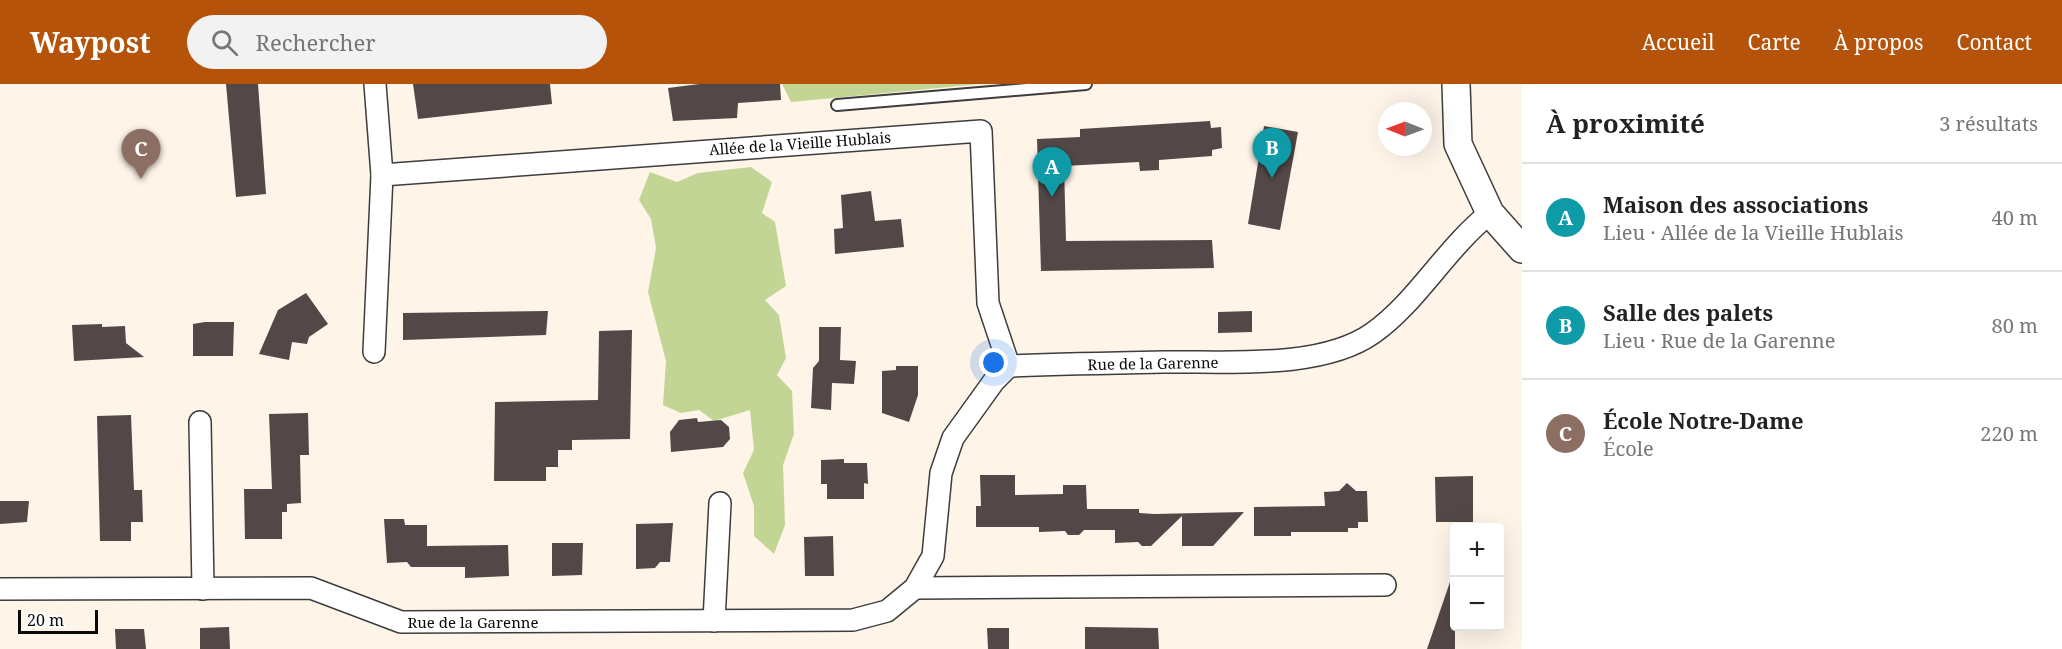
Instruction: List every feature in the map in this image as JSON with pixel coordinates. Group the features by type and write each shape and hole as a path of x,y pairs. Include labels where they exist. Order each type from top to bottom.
{"street":[{"path":"374,352 382,175 375,84"},
{"path":"1456,84 1458,144 1490,213 1522,249"},
{"name":"Allée de la Vieille Hublais","path":"382,175 981,131 988,303 1009,366"},
{"name":"Rue de la Garenne","path":"0,589 311,588 401,622 853,620 887,611 915,588 933,556 941,473 953,438 994,381 1009,366 1261,361 1341,350 1371,335 1395,316 1464,234 1490,213"},
{"path":"200,422 203,589"},
{"path":"714,621 720,502"},
{"path":"915,588 1386,585"}],"lane":[{"path":"837,105 1086,84"}],"green space":[{"path":"782,84 980,84 791,102"},
{"path":"751,167 772,182 762,213 775,222 786,286 765,300 779,315 786,358 777,375 792,391 794,434 783,465 785,525 774,554 754,536 754,506 743,473 754,450 750,410 714,421 699,410 681,413 663,405 666,361 648,292 656,248 651,219 639,200 650,172 677,182 698,173"}],"building":[{"path":"226,84 258,84 266,194 236,197"},
{"path":"413,84 550,84 552,104 418,119"},
{"path":"699,84 780,84 781,100 738,103 737,118 673,121 668,88"},
{"path":"1210,121 1211,128 1221,127 1222,148 1212,150 1212,156 1159,160 1159,170 1140,171 1139,162 1064,166 1066,241 1212,240 1214,268 1041,271 1037,139 1080,137 1080,129"},
{"path":"1264,126 1298,132 1280,230 1248,224"},
{"path":"871,191 875,221 901,219 904,247 835,254 834,229 843,228 841,195"},
{"path":"306,293 328,324 309,337 307,344 292,342 289,360 259,354 278,310"},
{"path":"548,311 546,335 403,340 403,313"},
{"path":"1252,311 1252,332 1218,333 1218,312"},
{"path":"234,322 233,356 193,356 193,324"},
{"path":"102,324 102,327 125,326 126,343 144,357 74,361 72,325"},
{"path":"819,327 841,327 840,360 856,361 854,384 832,383 831,410 811,408 813,368 819,361"},
{"path":"632,330 630,439 572,440 572,450 558,450 558,467 546,467 546,481 494,481 495,402 598,400 599,331"},
{"path":"896,366 918,366 918,395 909,422 882,413 882,371 896,370"},
{"path":"308,413 309,455 300,455 301,503 287,504 287,512 282,512 282,539 245,539 244,489 272,489 269,414"},
{"path":"131,415 134,490 142,490 143,522 131,522 131,541 100,541 97,416"},
{"path":"697,418 698,422 721,420 729,427 730,439 723,447 671,452 670,432 679,420"},
{"path":"844,459 844,463 867,463 868,484 864,483 864,499 827,499 827,484 821,484 821,460"},
{"path":"980,475 1015,475 1015,495 1063,494 1063,485 1086,485 1087,509 1139,509 1139,513 1154,514 1244,512 1213,546 1182,546 1182,516 1151,546 1142,546 1138,542 1115,543 1115,530 1084,530 1079,535 1068,535 1065,531 1039,532 1039,527 976,527 976,506 981,506"},
{"path":"1473,476 1473,522 1436,522 1435,477"},
{"path":"1347,483 1356,491 1367,491 1368,522 1358,522 1358,528 1348,528 1348,532 1291,532 1291,536 1254,536 1254,507 1325,506 1324,492 1339,491"},
{"path":"0,501 29,501 27,522 0,524"},
{"path":"384,519 404,519 405,525 427,525 427,546 508,545 509,576 465,578 465,567 411,567 407,562 387,563"},
{"path":"673,523 670,562 660,562 655,568 636,569 636,524"},
{"path":"833,536 834,576 805,576 804,537"},
{"path":"552,543 583,543 582,575 552,576"},
{"path":"1450,582 1450,631 1455,631 1455,649 1427,649"},
{"path":"229,627 230,649 200,649 200,628"},
{"path":"1085,627 1158,628 1159,649 1085,649"},
{"path":"987,628 1009,628 1009,649 988,649"},
{"path":"115,629 144,629 146,649 116,649"}],"place":[{"name":"Salle des palets","path":"1272,178"},
{"name":"École Notre-Dame","path":"141,179"},
{"name":"Maison des associations","path":"1052,197"}]}
